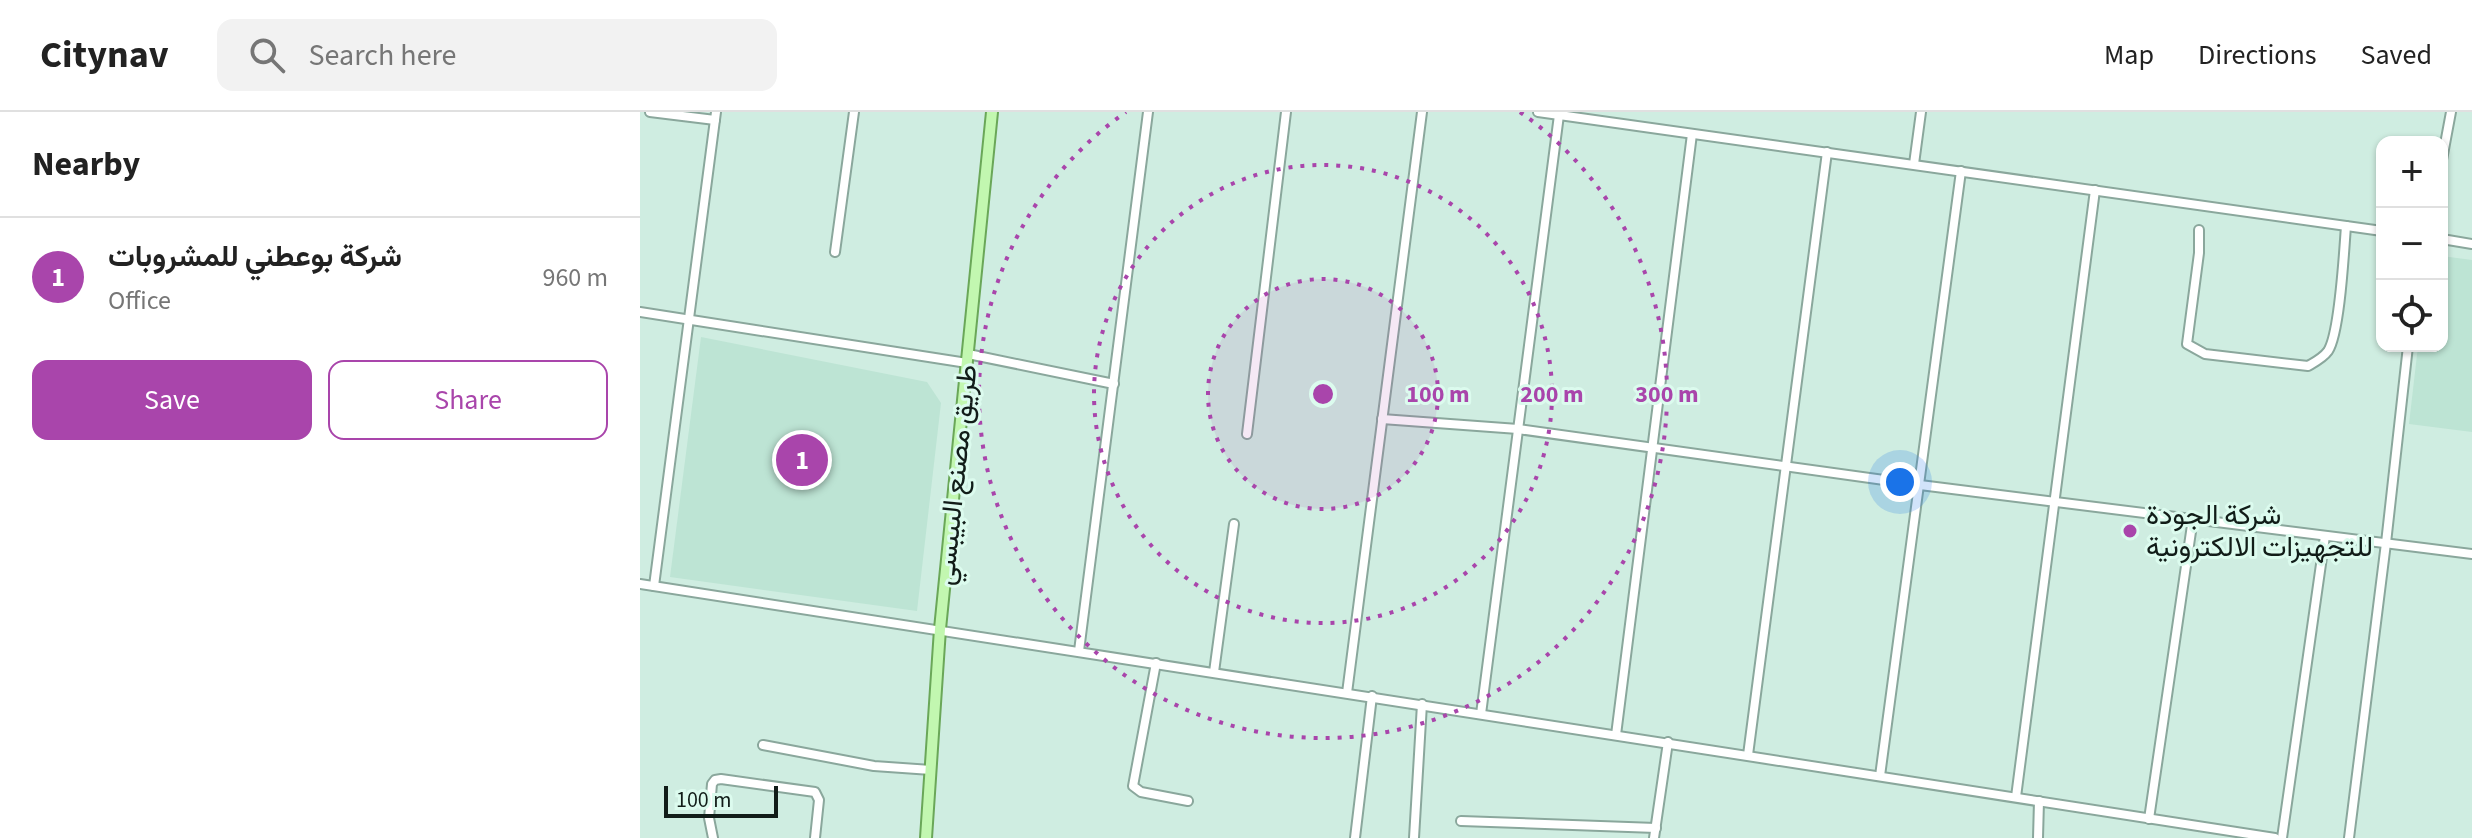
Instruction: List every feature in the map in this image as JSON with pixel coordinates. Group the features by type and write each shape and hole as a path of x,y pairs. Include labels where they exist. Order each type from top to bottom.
{"main road":[{"name":"طريق مصنع البيبسي","path":"926,838 940,629 992,112"}],"street":[{"path":"650,112 716,116 654,586"},
{"path":"835,252 854,112"},
{"path":"1079,651 1148,112"},
{"path":"1247,434 1286,112"},
{"path":"1347,693 1422,112"},
{"path":"1538,112 2376,230"},
{"path":"1914,164 1921,112"},
{"path":"2446,136 2451,112"},
{"path":"1481,714 1559,115"},
{"path":"1616,735 1692,134"},
{"path":"1748,755 1827,152"},
{"path":"1880,776 1961,171"},
{"path":"2016,797 2095,190"},
{"path":"2199,230 2199,253 2187,344 2205,354 2308,366 2329,351 2336,330 2346,226"},
{"path":"2448,240 2472,244"},
{"path":"640,312 968,358 1114,384"},
{"path":"2349,838 2407,352"},
{"path":"1382,419 1518,429 1920,485 2472,554"},
{"path":"2149,819 2193,518"},
{"path":"1214,672 1234,524"},
{"path":"2282,838 2325,536"},
{"path":"640,584 2016,797 2226,835 2275,838"},
{"path":"1156,663 1133,786 1141,792 1188,801"},
{"path":"1355,838 1372,696"},
{"path":"1414,838 1422,704"},
{"path":"1461,821 1655,833 1668,742"},
{"path":"763,745 874,766 931,770"},
{"path":"713,838 709,818 712,784 721,779 815,792 819,800 815,838"},
{"path":"2038,838 2039,801"}],"shaded area":[{"path":"2448,257 2472,260 2472,432 2409,424 2417,352 2448,352"},
{"path":"701,337 927,382 941,403 917,611 670,577"}],"place":[{"name":"شركة بوعطني للمشروبات","path":"802,460"},
{"name":"شركة الجودة للتجهيزات الالكترونية","path":"2130,531"}]}
